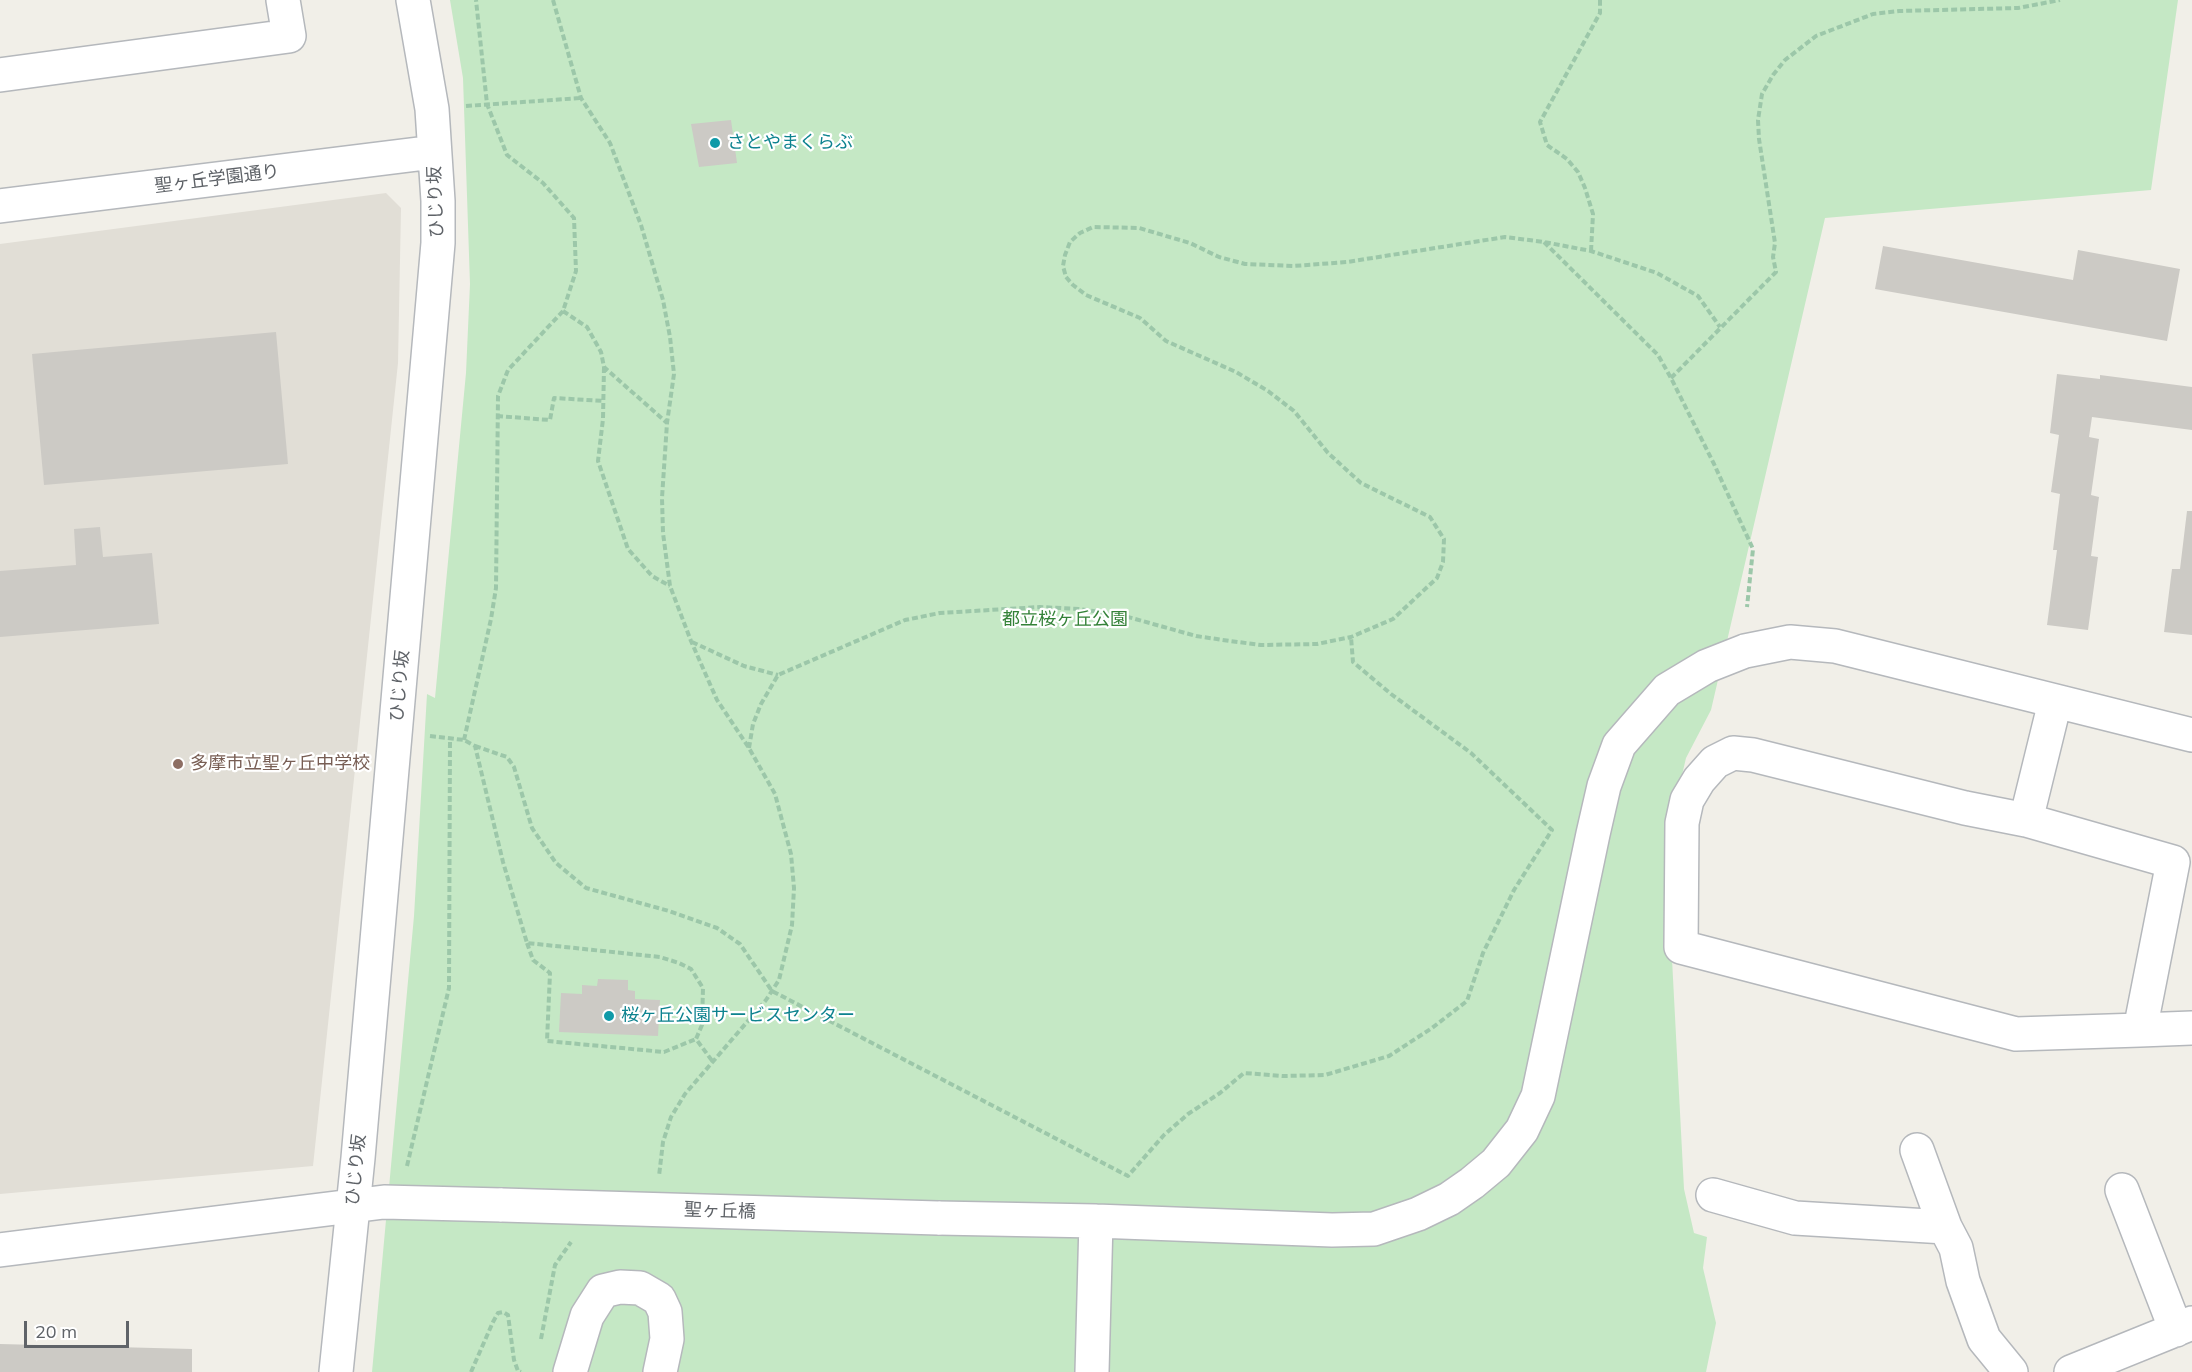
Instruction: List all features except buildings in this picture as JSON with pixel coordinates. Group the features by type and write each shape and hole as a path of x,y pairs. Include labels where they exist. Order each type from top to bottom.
{"street":[{"path":"0,75 289,36 283,0"},
{"name":"ひじり坂","path":"336,1372 435,292 438,222 432,109 413,0"},
{"name":"聖ヶ丘学園通り","path":"0,206 434,152"},
{"name":"聖ヶ丘橋","path":"0,1250 384,1202 1096,1221 1332,1230 1374,1228 1418,1215 1449,1199 1496,1163 1522,1130 1538,1096 1604,786 1619,746 1667,690 1707,666 1745,651 1790,642 1835,646 2192,735"},
{"path":"2026,820 2055,702"},
{"path":"2140,1030 2173,862 2026,820 1942,802 1753,755 1733,753 1715,762 1699,780 1687,801 1682,823 1681,947 2016,1034 2140,1030 2192,1028"},
{"path":"1917,1150 1945,1227 1956,1248 1963,1281 1984,1339 2011,1372"},
{"path":"2071,1372 2184,1327 2122,1190"},
{"path":"1713,1195 1795,1218 1945,1227"},
{"path":"1092,1372 1096,1221"},
{"path":"570,1372 587,1316 603,1291 620,1287 640,1288 659,1299 665,1312 667,1339 660,1372"}],"path":[{"path":"464,740 496,588 498,396 508,370 563,311 576,271 574,218 543,183 507,155 487,104 476,0"},
{"path":"553,0 581,98 610,143 642,225 663,300 674,374 667,423 662,498 663,534 670,586 717,700 749,748 775,794 791,854 794,888 792,925 779,980 686,1094 671,1117 663,1142 658,1183"},
{"path":"1591,251 1593,214 1585,188 1578,172 1568,159 1547,145 1540,122 1600,13 1600,0"},
{"path":"1671,378 1776,272 1773,256 1775,243 1758,120 1762,94 1785,60 1816,36 1873,14 1899,11 2018,8 2060,0"},
{"path":"456,107 581,98"},
{"path":"749,748 753,724 760,704 778,675 905,620 978,609 1040,607 1079,609 1121,615 1197,636 1262,645 1317,644 1351,637 1393,619 1437,578 1443,562 1444,539 1430,516 1361,483 1328,453 1293,411 1268,391 1236,372 1166,341 1140,318 1086,295 1065,277 1063,266 1070,242 1080,233 1093,227 1139,228 1190,243 1219,256 1245,264 1293,266 1347,262 1505,237 1545,242 1591,251 1657,273 1698,296 1720,327"},
{"path":"1545,242 1658,356 1671,378 1753,549 1747,607"},
{"path":"563,311 587,327 601,352 604,367 604,400 598,461 628,549 652,576 670,586"},
{"path":"604,367 667,423"},
{"path":"497,416 550,420 554,398 604,400"},
{"path":"423,735 464,740 507,757 514,767 532,828 556,862 586,888 669,911 717,928 740,944 772,991 1128,1176 1164,1135 1188,1114 1220,1093 1244,1073 1283,1076 1325,1075 1389,1056 1432,1028 1467,1001 1483,953 1514,890 1552,830 1471,753 1390,694 1353,662 1351,637"},
{"path":"691,641 744,666 778,675"},
{"path":"407,1166 449,988 450,738"},
{"path":"475,746 503,862 527,943 533,960 550,973 547,1041 664,1052 696,1039 702,1025 703,988 691,969 660,957 527,943"},
{"path":"696,1039 713,1062"},
{"path":"471,1372 493,1322 498,1313 503,1312 508,1315 514,1360 520,1372"}],"shaded area":[{"name":"多摩市立聖ヶ丘中学校","path":"386,193 401,208 398,363 313,1166 0,1194 0,244"}],"green space":[{"name":"都立桜ヶ丘公園","path":"450,0 2178,0 2151,190 1825,218 1711,710 1686,758 1666,844 1684,1189 1694,1233 1707,1237 1703,1268 1716,1323 1706,1372 372,1372 414,916 427,694 435,698 466,373 470,284 463,78"}],"place":[{"name":"さとやまくらぶ","path":"715,143"},
{"name":"多摩市立聖ヶ丘中学校","path":"178,764"},
{"name":"桜ヶ丘公園サービスセンター","path":"609,1016"}]}
